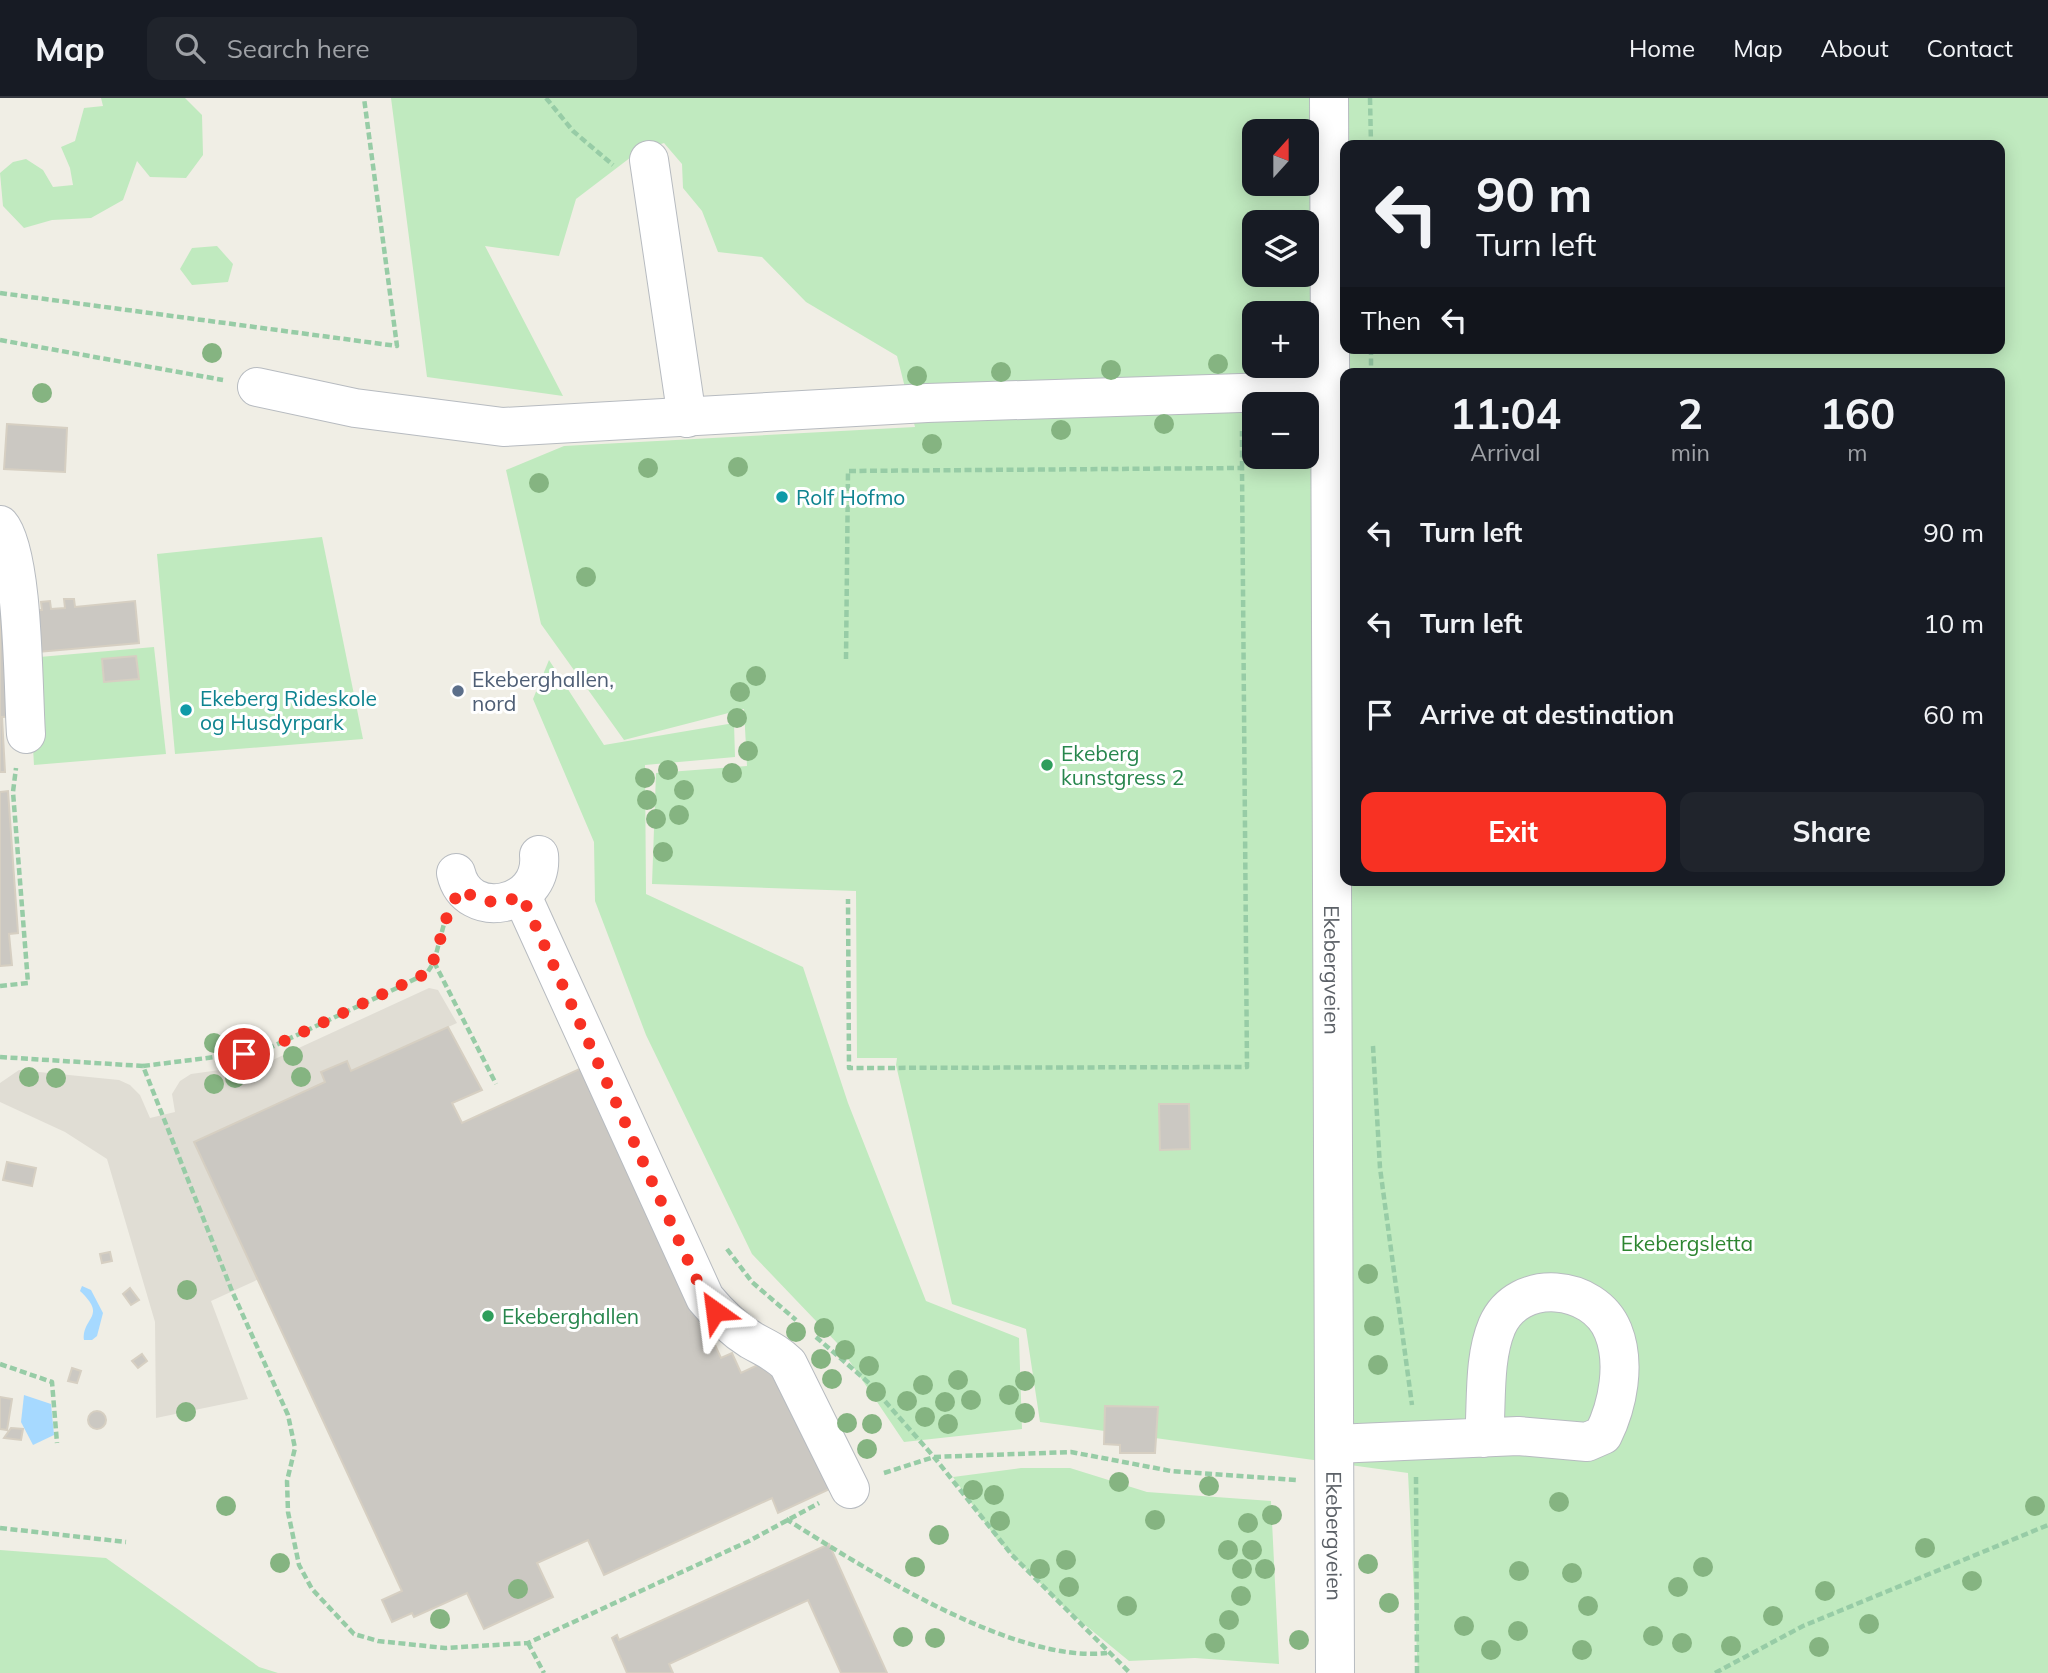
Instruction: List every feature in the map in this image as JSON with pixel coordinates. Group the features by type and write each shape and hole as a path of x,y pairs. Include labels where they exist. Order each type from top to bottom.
{"street":[{"name":"Ekebergveien","path":"1329,98 1335,1673"},
{"path":"649,160 687,418"},
{"path":"257,387 355,408 503,427 927,403 1331,390"},
{"path":"0,524 9,535 14,563 26,734"},
{"path":"459,881 484,902 498,902 522,896 537,879 538,855"},
{"path":"522,896 705,1298 726,1323 753,1342 776,1352 788,1364 850,1489"},
{"path":"1335,1444 1414,1442 1484,1438 1518,1436 1587,1442 1602,1435 1616,1400 1619,1367 1617,1346 1606,1320 1587,1303 1563,1293 1535,1294 1513,1303 1497,1326 1492,1347 1484,1438"}],"path":[{"path":"0,293 397,346 364,98"},
{"path":"546,98 573,131 617,169 649,160"},
{"path":"1370,98 1371,140"},
{"path":"0,340 257,387"},
{"path":"846,659 848,471 1242,468 1247,1067 849,1068 848,898"},
{"path":"0,986 28,983 13,792 26,734"},
{"path":"0,1057 143,1066 263,1051 427,973 434,962 446,915 459,881"},
{"path":"434,962 496,1084"},
{"path":"1373,1044 1380,1168 1407,1360 1414,1442 1417,1673"},
{"path":"143,1066 232,1291 288,1415 295,1448 287,1481 288,1512 299,1565 312,1589 354,1634 378,1641 445,1648 528,1643 749,1541 786,1519 884,1473 934,1457 1071,1452 1171,1471 1304,1480"},
{"path":"721,1239 734,1262 752,1282 803,1326"},
{"path":"811,1333 869,1383 934,1457 1012,1555 1130,1673"},
{"path":"0,1364 52,1382 57,1443"},
{"path":"786,1519 893,1583 1007,1636 1048,1650 1083,1656 1108,1652"},
{"path":"1715,1673 1803,1626 2048,1525"},
{"path":"0,1528 126,1542"},
{"path":"528,1643 544,1673"}],"shaded area":[{"path":"429,988 438,990 457,1023 351,1071 346,1061 321,1072 325,1082 194,1142 259,1279 211,1301 248,1399 156,1418 155,1322 107,1159 65,1132 0,1102 0,1083 19,1070 119,1080 130,1085 140,1095 150,1118 175,1112 172,1094 180,1081 191,1074 264,1064"}],"green space":[{"path":"101,98 185,98 202,115 203,155 186,178 150,177 137,161 123,200 91,218 52,220 24,228 3,206 0,173 13,162 26,159 43,170 53,187 73,185 70,168 61,147 75,141 84,108 103,106"},
{"name":"Ekebergsletta","path":"391,98 2048,98 2048,1673 1418,1673 1408,1473 1040,1422 1026,1329 952,1304 896,1065 897,1058 857,1058 856,891 652,884 656,773 747,766 744,709 624,740 541,624 506,470 564,446 915,427 897,356 806,302 762,257 718,252 702,211 683,188 682,164 664,143 639,151 576,199 559,256 485,246 563,396 427,377"},
{"path":"217,246 233,264 228,282 192,285 180,269 192,248"},
{"path":"322,537 363,739 175,754 157,554"},
{"path":"154,647 166,754 34,765 28,658"},
{"path":"549,660 604,745 734,723 735,757 645,765 646,894 803,967 848,1103 926,1301 1019,1338 1022,1429 904,1442 838,1344 752,1254 646,1035 595,901 594,842 533,699"},
{"path":"1021,1468 1070,1468 1147,1492 1271,1501 1279,1664 1195,1658 1129,1661 1067,1610 998,1541 953,1477"},
{"path":"0,1550 106,1558 259,1667 278,1673 0,1673"}],"water":[{"path":"82,1286 91,1290 103,1313 97,1336 92,1340 84,1340 84,1332 93,1312 92,1306 80,1291"},
{"path":"24,1395 51,1404 54,1435 33,1445 21,1422"}],"building":[{"path":"7,424 67,428 65,472 4,469"},
{"path":"0,550 18,716 2,717 5,772 0,772"},
{"path":"64,599 74,599 75,607 135,601 139,643 38,652 34,610 42,610 41,602 50,601 51,609 65,608"},
{"path":"136,656 139,679 104,682 102,659"},
{"path":"8,791 18,933 9,934 12,965 0,966 0,792"},
{"name":"Ekeberghallen","path":"448,1027 482,1090 452,1103 462,1123 586,1066 721,1358 732,1353 741,1373 777,1356 836,1486 778,1513 772,1498 604,1575 588,1540 537,1563 553,1597 484,1629 467,1593 414,1617 412,1613 392,1622 382,1600 402,1591 194,1142 325,1082 321,1072 347,1061 351,1071"},
{"path":"1159,1104 1189,1104 1190,1149 1160,1150"},
{"path":"7,1162 36,1168 32,1186 3,1180"},
{"path":"110,1252 112,1261 102,1263 100,1254"},
{"path":"130,1288 139,1300 131,1305 123,1294"},
{"path":"142,1354 147,1361 138,1368 132,1361"},
{"path":"72,1368 81,1371 77,1383 68,1381"},
{"path":"0,1397 12,1399 7,1430 0,1429"},
{"path":"1105,1406 1158,1407 1155,1453 1120,1453 1120,1445 1104,1444"},
{"path":"93,1411 101,1411 106,1420 104,1427 93,1429 88,1424 88,1416"},
{"path":"11,1428 23,1429 21,1440 4,1438"},
{"path":"829,1544 887,1673 841,1673 808,1600 669,1664 673,1673 627,1673 612,1638 617,1635 619,1640"}],"place":[{"name":"Rolf Hofmo","path":"782,497"},
{"name":"Ekeberghallen, nord","path":"458,691"},
{"name":"Ekeberg Rideskole og Husdyrpark","path":"186,710"},
{"name":"Ekeberg kunstgress 2","path":"1047,765"},
{"name":"Ekeberghallen","path":"488,1316"}],"route":[{"path":"244,1054 263,1051 427,973 434,962 446,915 452,901 462,889 484,902 498,902 522,896 705,1298 715,1311"}]}
